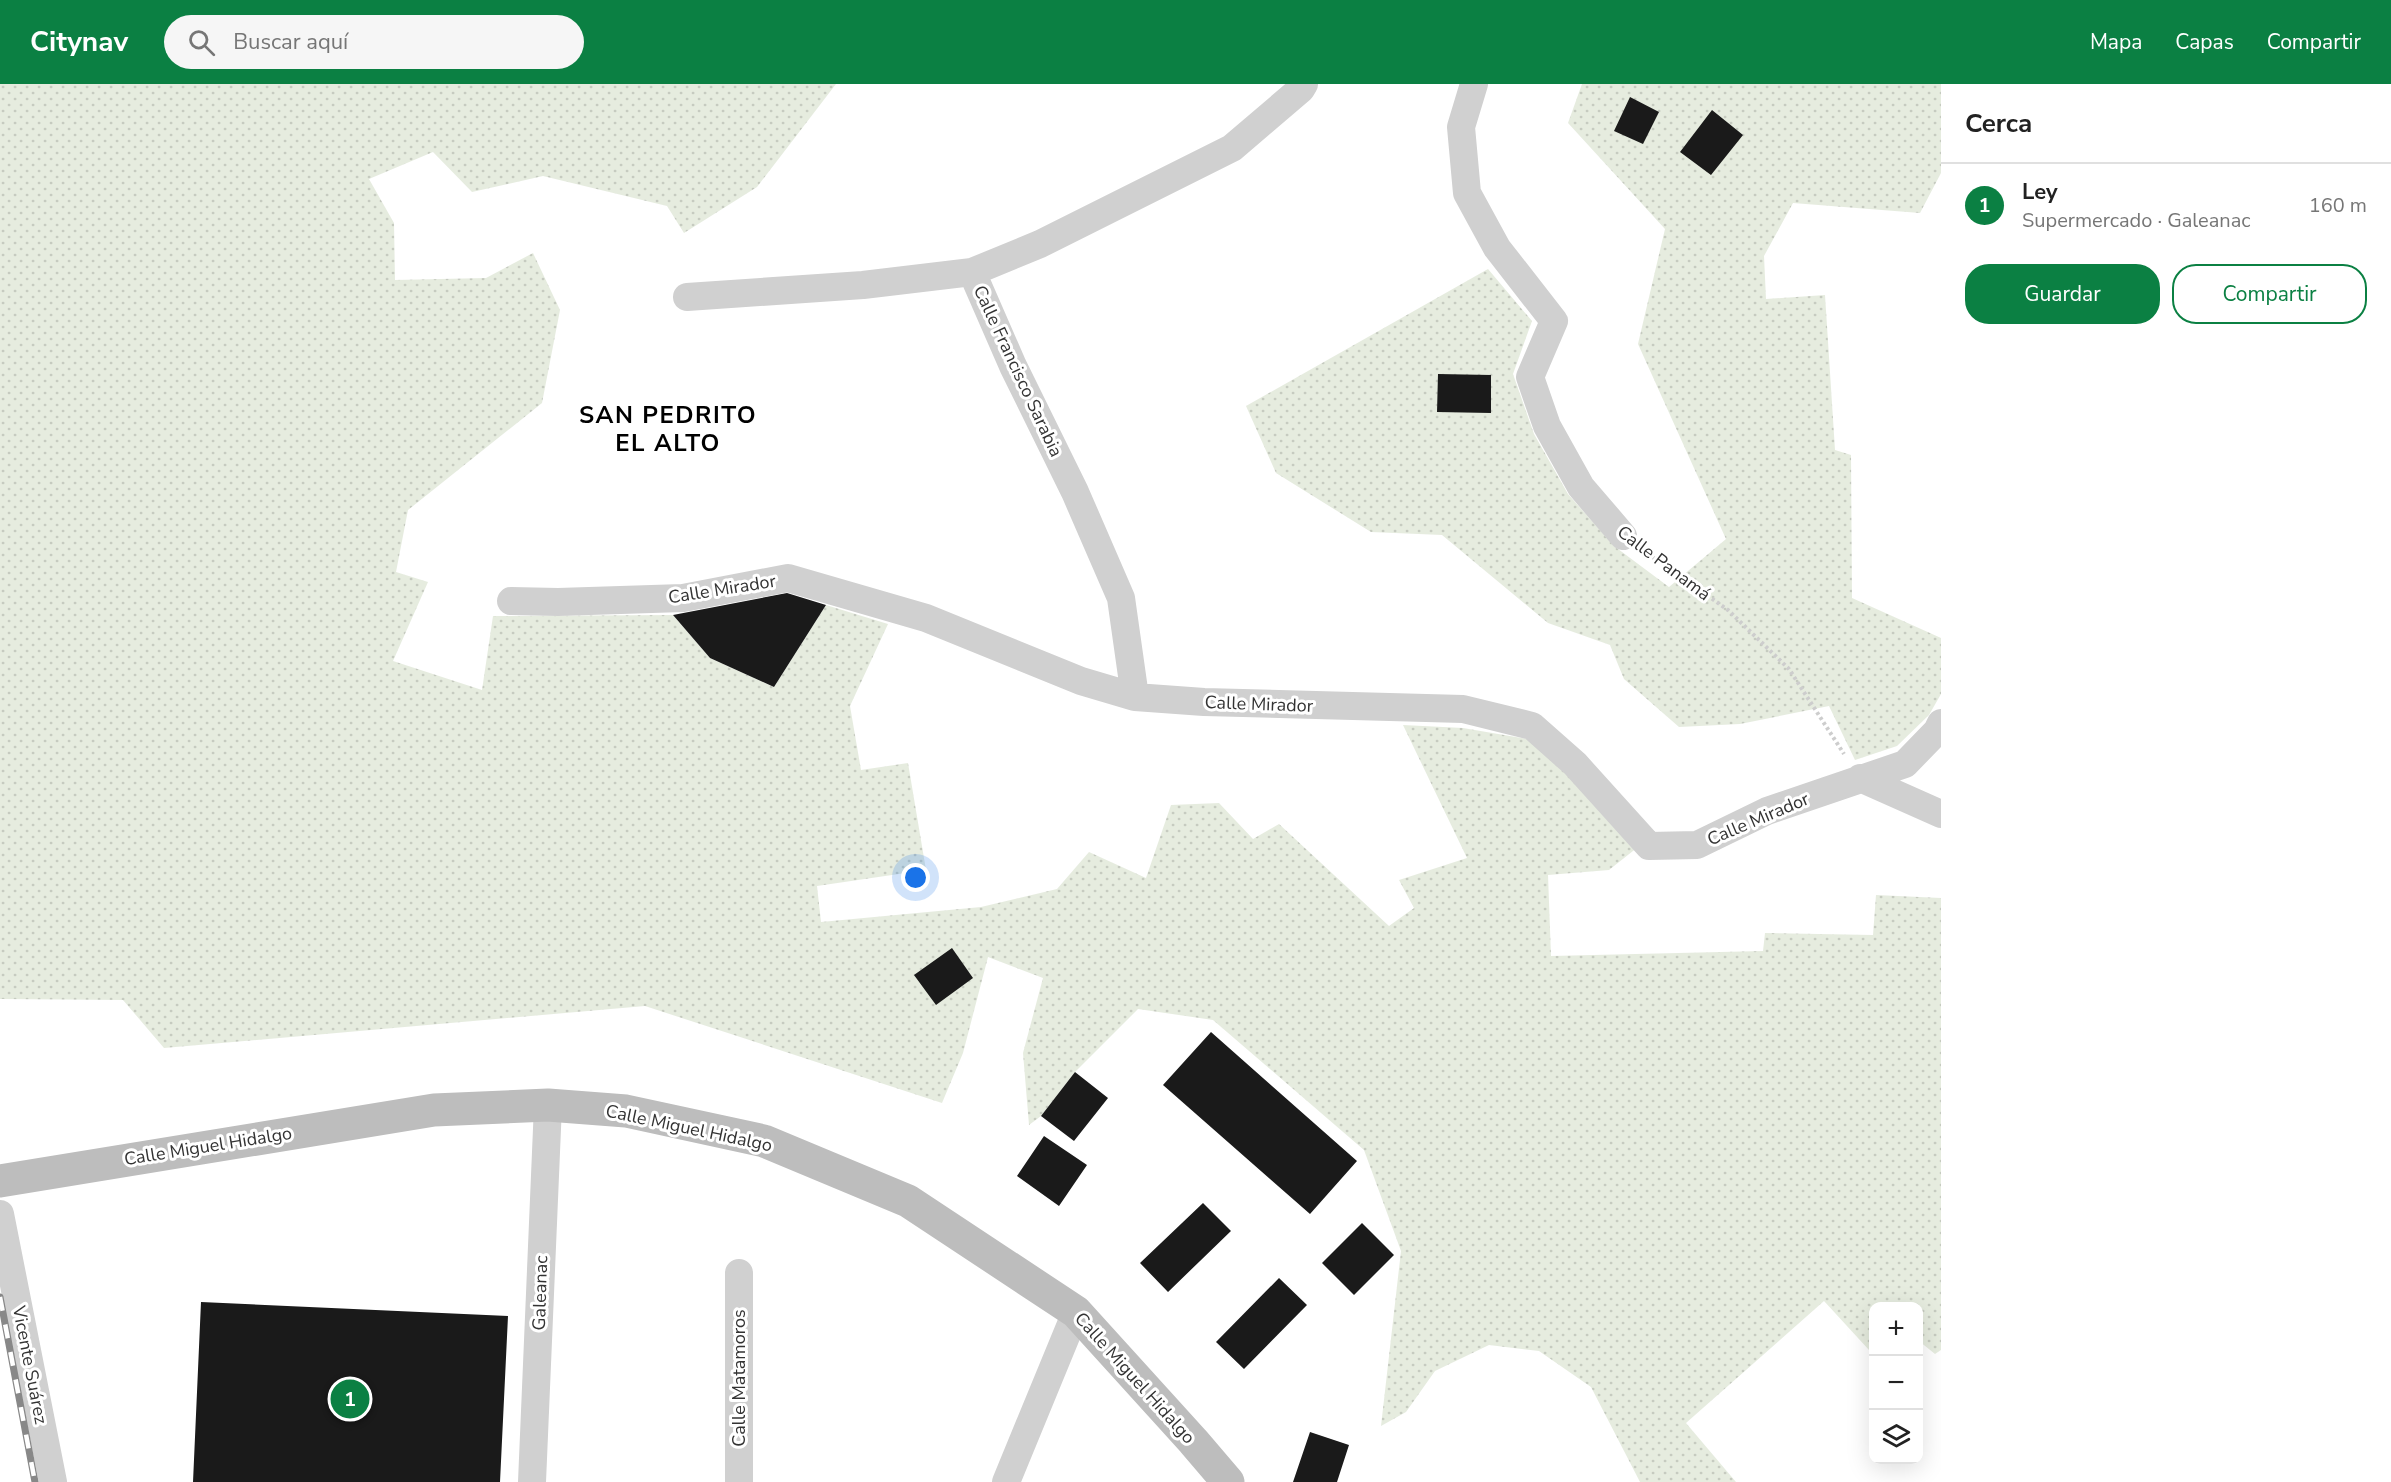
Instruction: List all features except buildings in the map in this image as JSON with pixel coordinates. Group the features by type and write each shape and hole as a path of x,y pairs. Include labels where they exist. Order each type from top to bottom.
{"main road":[{"name":"Calle Miguel Hidalgo","path":"0,1181 434,1110 548,1105 626,1111 764,1141 908,1201 1076,1312 1228,1482"}],"street":[{"name":"Calle Francisco Sarabia","path":"1135,697 1121,598 1075,492 1013,366 972,272 1040,244 1232,148 1304,84"},
{"name":"Calle Panamá","path":"1474,84 1461,127 1467,193 1497,248 1554,321 1530,377 1547,426 1581,487 1623,536"},
{"path":"687,297 863,285 972,272"},
{"name":"Calle Mirador","path":"511,601 558,602 683,598 788,578 926,618 1082,681 1135,697 1204,702 1463,710 1532,726 1575,764 1649,846 1697,845 1767,811 1905,764 1937,731 1941,723"},
{"path":"1860,778 1941,814"},
{"name":"Galeanac","path":"532,1482 548,1105"},
{"name":"Vicente Suárez","path":"0,1214 53,1482"},
{"name":"Calle Matamoros","path":"739,1482 740,1273"},
{"path":"1006,1482 1076,1312"}],"path":[{"name":"Calle Panamá","path":"1623,536 1728,610 1788,669 1860,778"}],"shaded area":[{"path":"0,84 836,84 757,187 684,233 667,206 543,176 472,192 433,152 369,179 394,223 395,280 486,278 533,253 560,310 542,403 408,510 396,572 428,582 393,661 482,690 493,616 673,615 710,658 774,687 826,605 888,624 850,706 861,770 908,763 926,870 817,886 821,922 981,907 1057,889 1089,852 1146,878 1171,805 1219,803 1253,839 1279,824 1389,926 1414,908 1399,880 1467,858 1403,725 1463,728 1528,739 1573,778 1638,847 1609,870 1548,875 1551,956 1763,951 1765,933 1873,935 1876,895 1941,898 1941,1350 1935,1354 1923,1344 1923,1302 1869,1302 1869,1350 1824,1301 1686,1423 1736,1482 1640,1482 1591,1387 1539,1351 1489,1345 1435,1371 1406,1412 1381,1426 1401,1251 1364,1150 1213,1020 1138,1009 1075,1072 1041,1116 1029,1125 1023,1053 1043,978 988,957 963,1053 942,1103 645,1006 164,1048 123,1000 0,999"},
{"path":"1582,84 1941,84 1941,173 1920,213 1793,203 1764,256 1766,299 1825,295 1835,450 1851,455 1852,598 1941,638 1941,694 1929,715 1897,746 1855,760 1829,706 1740,724 1679,727 1624,679 1610,645 1548,623 1442,535 1371,532 1276,473 1246,406 1488,269 1532,321 1513,374 1534,434 1568,494 1614,546 1669,587 1726,539 1638,344 1665,229 1568,123"}],"railway":[{"path":"0,1297 35,1482"}],"place":[{"name":"Ley","path":"350,1399"}],"district":[{"name":"SAN PEDRITO EL ALTO","path":"668,429"}]}
